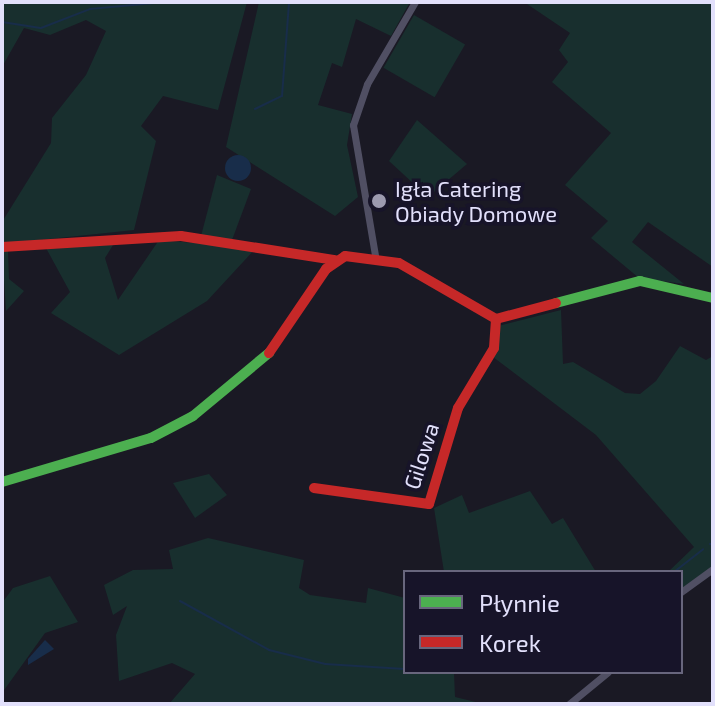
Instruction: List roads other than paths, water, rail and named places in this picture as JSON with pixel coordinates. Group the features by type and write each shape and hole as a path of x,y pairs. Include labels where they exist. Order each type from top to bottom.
{"street":[{"path":"375,255 353,125 367,84 415,2"},
{"path":"2,247 94,236 181,236 335,260 375,255 496,319 640,281 713,298"},
{"path":"2,482 151,438 193,416 278,345 335,260"},
{"name":"Gilowa","path":"314,488 429,504 458,408 494,348 496,319"},
{"path":"683,591 713,569"},
{"path":"569,704 606,674"}],"water":[{"path":"238,155 247,159 251,168 247,177 238,181 229,177 225,168 229,159"},
{"path":"45,640 54,649 28,665 28,659"}],"waterway":[{"path":"2,22 41,28 90,9 165,2"},
{"path":"255,109 282,96 289,2"},
{"path":"677,570 703,549"},
{"path":"180,601 269,650 325,664 403,669"}],"place":[{"name":"Igła Catering Obiady Domowe","path":"379,201"}]}
